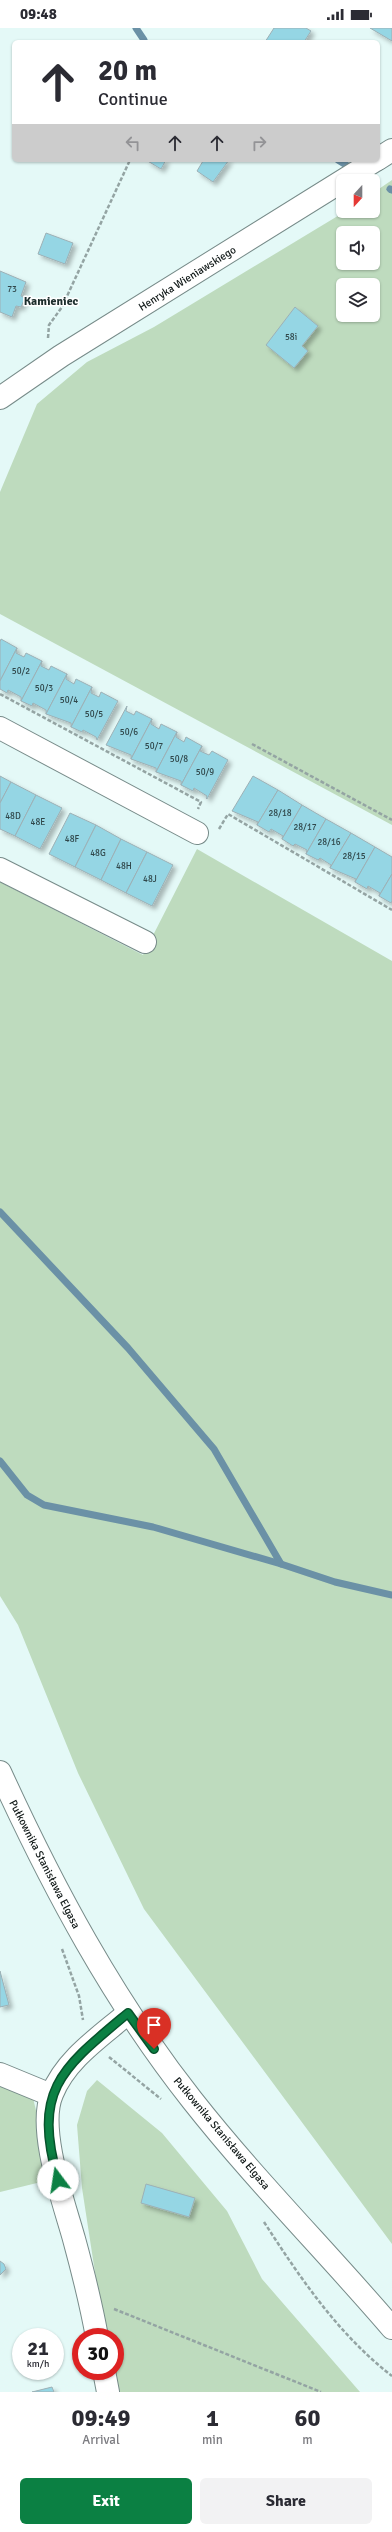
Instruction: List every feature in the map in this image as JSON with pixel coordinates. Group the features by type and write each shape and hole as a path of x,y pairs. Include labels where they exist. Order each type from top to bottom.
{"street":[{"name":"Henryka Wieniawskiego","path":"380,157 392,150"},
{"name":"Henryka Wieniawskiego","path":"0,398 61,356 372,162"},
{"path":"0,728 200,831"},
{"path":"0,869 145,942"},
{"name":"Pułkownika Stanisława Elgasa","path":"0,1772 50,1878 91,1953 128,2013 192,2100 238,2156 392,2328"},
{"path":"95,2328 90,2299 54,2166 48,2126 51,2095 64,2072 81,2052 128,2013"},
{"path":"0,2074 51,2095"},
{"path":"106,2380 108,2392"}],"path":[{"path":"61,356 48,338 48,325 62,307 129,162"},
{"path":"0,694 201,802 200,831"},
{"path":"252,744 392,820"},
{"path":"200,831 228,814 392,910"},
{"path":"262,2220 308,2290 367,2357 392,2376"},
{"path":"90,2299 321,2392"}],"green space":[{"path":"392,180 392,825 0,614 0,492 37,404 87,362 154,327 336,217 380,218 380,188"},
{"path":"197,849 392,961 392,2244 144,1909 78,1773 18,1625 0,1596 0,882 143,955"},
{"path":"97,2080 162,2133 227,2211 262,2279 360,2392 116,2392 116,2380 124,2380 124,2328 104,2328 82,2188 77,2125 87,2091"},
{"path":"0,2084 33,2098 52,2176 37,2183 0,2192"}],"building":[{"path":"274,28 306,28 311,31 305,40 266,40"},
{"path":"370,28 392,28 392,41"},
{"path":"149,162 165,162 161,169"},
{"path":"202,162 228,162 213,182 197,171"},
{"path":"46,233 73,243 65,264 38,254"},
{"path":"0,271 26,282 21,296 25,298 21,307 16,306 12,317 0,312"},
{"path":"295,307 318,326 302,346 308,351 294,368 266,345"},
{"path":"1,639 17,648 0,681 0,642"},
{"path":"17,648 16,653 24,657 26,653 42,661 21,701 21,697 8,690 7,693 0,689 0,681"},
{"path":"42,661 41,666 49,670 51,666 67,674 46,714 46,710 33,703 32,706 21,701"},
{"path":"67,674 66,679 74,684 76,679 92,687 71,727 71,723 46,714"},
{"path":"92,687 91,693 99,697 101,692 118,701 97,740 96,737 83,730 82,732 71,727"},
{"path":"127,706 126,711 134,715 136,711 152,719 131,759 131,755 106,745"},
{"path":"152,719 151,724 159,729 161,724 177,732 156,772 156,768 131,759"},
{"path":"177,732 176,737 184,742 186,737 202,746 181,785 181,781 156,772"},
{"path":"202,746 200,751 209,755 212,751 228,760 207,799 207,796 194,788 193,791 181,785"},
{"path":"0,776 11,782 0,803"},
{"path":"253,776 278,790 257,825 258,822 232,811"},
{"path":"11,782 36,795 15,836 0,829 0,803"},
{"path":"278,790 302,805 282,839 283,836 271,829 269,832 257,825"},
{"path":"36,795 62,808 40,849 15,836"},
{"path":"302,805 326,819 306,854 307,850 295,844 293,846 282,839"},
{"path":"70,813 96,825 75,867 49,854"},
{"path":"326,819 351,833 330,868 331,865 320,858 318,860 306,854"},
{"path":"96,825 121,839 101,880 75,867"},
{"path":"351,833 375,847 355,882 356,879 330,868"},
{"path":"121,839 147,852 126,893 101,880"},
{"path":"375,847 392,857 392,874 379,896 380,893 368,886 367,889 355,882"},
{"path":"147,852 173,865 152,906 126,893"},
{"path":"392,874 392,901 391,903 379,896"},
{"path":"0,1971 9,2005 0,2007"},
{"path":"146,2184 195,2198 189,2217 141,2203"},
{"path":"0,2261 4,2264 6,2269 0,2275"},
{"path":"52,2387 54,2392 32,2392"}],"waterway":[{"path":"136,28 144,40"},
{"path":"341,162 351,168"},
{"path":"0,1212 128,1348 214,1449 281,1564 335,1582 392,1595"},
{"path":"0,1461 27,1495 44,1505 153,1527 281,1564"}],"district":[{"name":"Kamieniec","path":"51,301"}],"route":[{"path":"58,2180 54,2166 48,2126 51,2095 64,2072 81,2052 128,2013 154,2049"}]}
